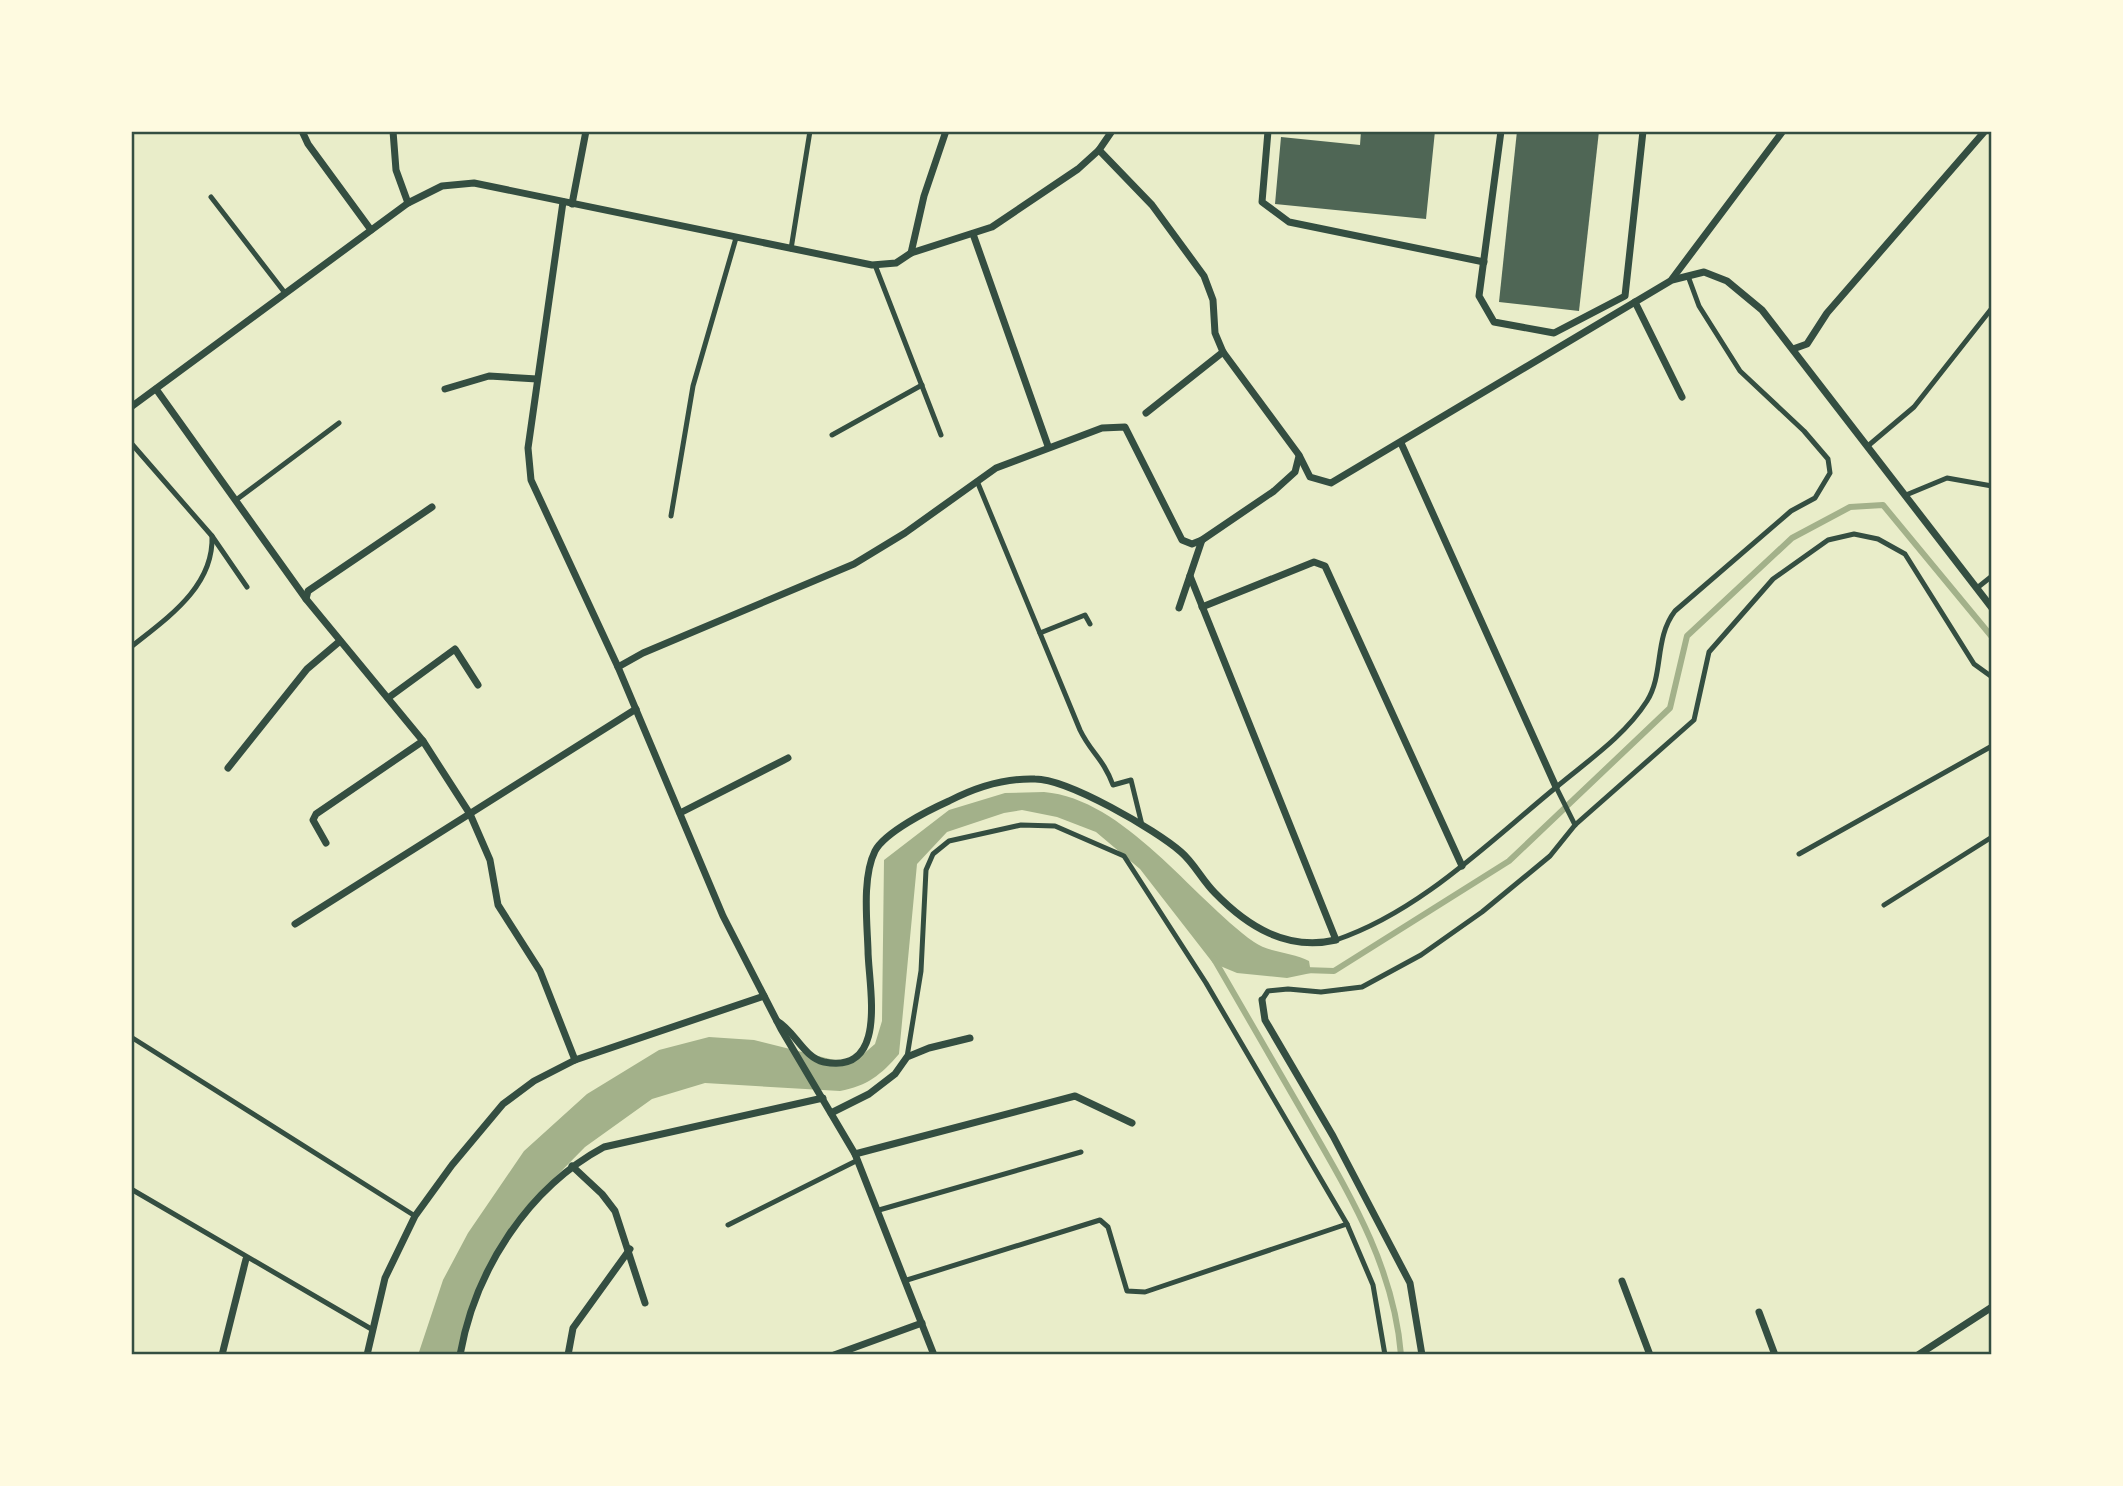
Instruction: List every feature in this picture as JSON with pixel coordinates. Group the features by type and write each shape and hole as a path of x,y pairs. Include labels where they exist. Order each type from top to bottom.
{"street":[{"path":"302,131 308,145 371,230"},
{"path":"393,131 396,170 408,202"},
{"path":"572,204 586,131"},
{"path":"911,253 924,196 946,131"},
{"path":"131,407 408,202 442,186 458,182 875,265 896,264 911,253 973,234 1003,220 1078,169 1099,150 1112,131"},
{"path":"1268,131 1262,202 1289,222 1484,262"},
{"path":"1501,131 1479,296 1494,322 1554,333 1625,296 1643,131"},
{"path":"1672,280 1783,131"},
{"path":"1793,349 1807,344 1827,313 1986,131"},
{"path":"1099,150 1152,205 1204,276 1213,300 1215,333 1223,352 1299,455 1310,477 1331,483 1672,280 1704,272 1727,281 1762,310 1869,445 1992,608"},
{"path":"563,202 528,448 531,480 618,667 723,916 781,1029 856,1157 907,1280 934,1355"},
{"path":"973,234 1048,446"},
{"path":"1635,302 1682,397"},
{"path":"1146,413 1223,352"},
{"path":"445,389 489,376 537,379"},
{"path":"156,388 306,599 423,740 470,814 490,860 498,905 540,971 575,1060"},
{"path":"618,667 643,653 854,564 905,533 996,468 1048,446 1102,428 1125,427 1182,540 1192,544 1274,491 1296,472 1299,455"},
{"path":"1401,443 1556,787"},
{"path":"306,599 309,591 432,507"},
{"path":"1179,608 1202,540"},
{"path":"1202,607 1314,562 1325,566 1462,866"},
{"path":"777,1021 788,1027 807,1051 823,1062 849,1060 867,1044 872,1019 867,951 871,861 879,844 948,801 990,783 1038,778 1081,794 1142,826 1181,852 1215,893 1257,929 1294,943 1317,944 1336,940 1190,576"},
{"path":"228,768 307,669 340,641"},
{"path":"388,698 455,649 478,685"},
{"path":"295,924 636,709"},
{"path":"326,843 316,829 313,820 316,814 423,740"},
{"path":"680,813 789,758"},
{"path":"367,1355 386,1278 415,1216 452,1165 503,1104 534,1081 575,1060 764,996"},
{"path":"1262,1000 1265,1020 1333,1136 1410,1283 1422,1355"},
{"path":"831,1113 869,1094 895,1074 907,1057 929,1048 970,1038"},
{"path":"460,1355 495,1255 524,1214 572,1166 604,1147 822,1096"},
{"path":"856,1157 1076,1096 1132,1123"},
{"path":"572,1166 609,1201 630,1249 645,1303"},
{"path":"568,1355 573,1328 630,1249"},
{"path":"222,1355 246,1259"},
{"path":"1622,1281 1650,1355"},
{"path":"1918,1355 1992,1307"},
{"path":"1759,1312 1775,1355"},
{"path":"834,1355 922,1323"}],"lane":[{"path":"791,249 810,131"},
{"path":"211,197 285,293"},
{"path":"671,516 694,386 736,238"},
{"path":"875,265 941,435"},
{"path":"1336,940 1364,930 1462,866 1601,751 1648,699 1666,623 1675,611 1791,511 1815,498 1830,473 1828,459 1804,431 1740,371 1699,306 1688,276"},
{"path":"1869,445 1914,407 1992,308"},
{"path":"832,435 922,385"},
{"path":"236,500 339,423"},
{"path":"131,443 212,536 247,587"},
{"path":"1906,495 1947,478 1992,486"},
{"path":"978,481 1087,744 1103,760 1113,785 1131,780 1142,826"},
{"path":"1262,1000 1268,991 1288,989 1321,992 1362,987 1397,969 1482,912 1550,856 1575,825 1694,720 1709,652 1773,579 1828,540 1854,534 1878,539 1905,554 1974,664 1992,677"},
{"path":"131,647 181,607 203,577 213,556 212,536"},
{"path":"1977,588 1992,576"},
{"path":"1040,633 1086,615 1090,624"},
{"path":"1799,854 1992,746"},
{"path":"1556,787 1575,825"},
{"path":"907,1057 921,971 926,870 933,854 950,841 1021,825 1055,826 1124,856 1206,983 1347,1224 1373,1285 1385,1355"},
{"path":"1884,905 1992,837"},
{"path":"131,1037 415,1216"},
{"path":"879,1210 1081,1152"},
{"path":"728,1225 856,1157"},
{"path":"131,1189 246,1259 373,1329"},
{"path":"907,1280 1100,1220 1108,1227 1127,1292 1145,1292 1347,1224"}],"shaded area":[{"path":"1044,792 1074,799 1102,812 1156,853 1254,942 1309,961 1311,973 1287,978 1237,973 1213,963 1140,869 1096,832 1057,817 1022,810 1004,813 947,832 917,864 899,1054 886,1068 866,1083 840,1091 705,1083 652,1099 585,1147 527,1206 493,1255 459,1355 418,1355 443,1280 468,1233 524,1151 587,1094 659,1050 709,1037 754,1040 846,1063 861,1056 875,1044 882,1021 884,860 949,810 1005,793"}],"building":[{"path":"1361,131 1435,131 1426,219 1275,204 1281,137 1360,145"},
{"path":"1517,131 1599,131 1579,311 1499,302"}],"waterway":[{"path":"1304,970 1334,971 1509,861 1670,708 1687,636 1792,538 1850,507 1883,505 1992,637"},
{"path":"1214,959 1339,1176 1368,1233 1389,1292 1401,1355"}]}
